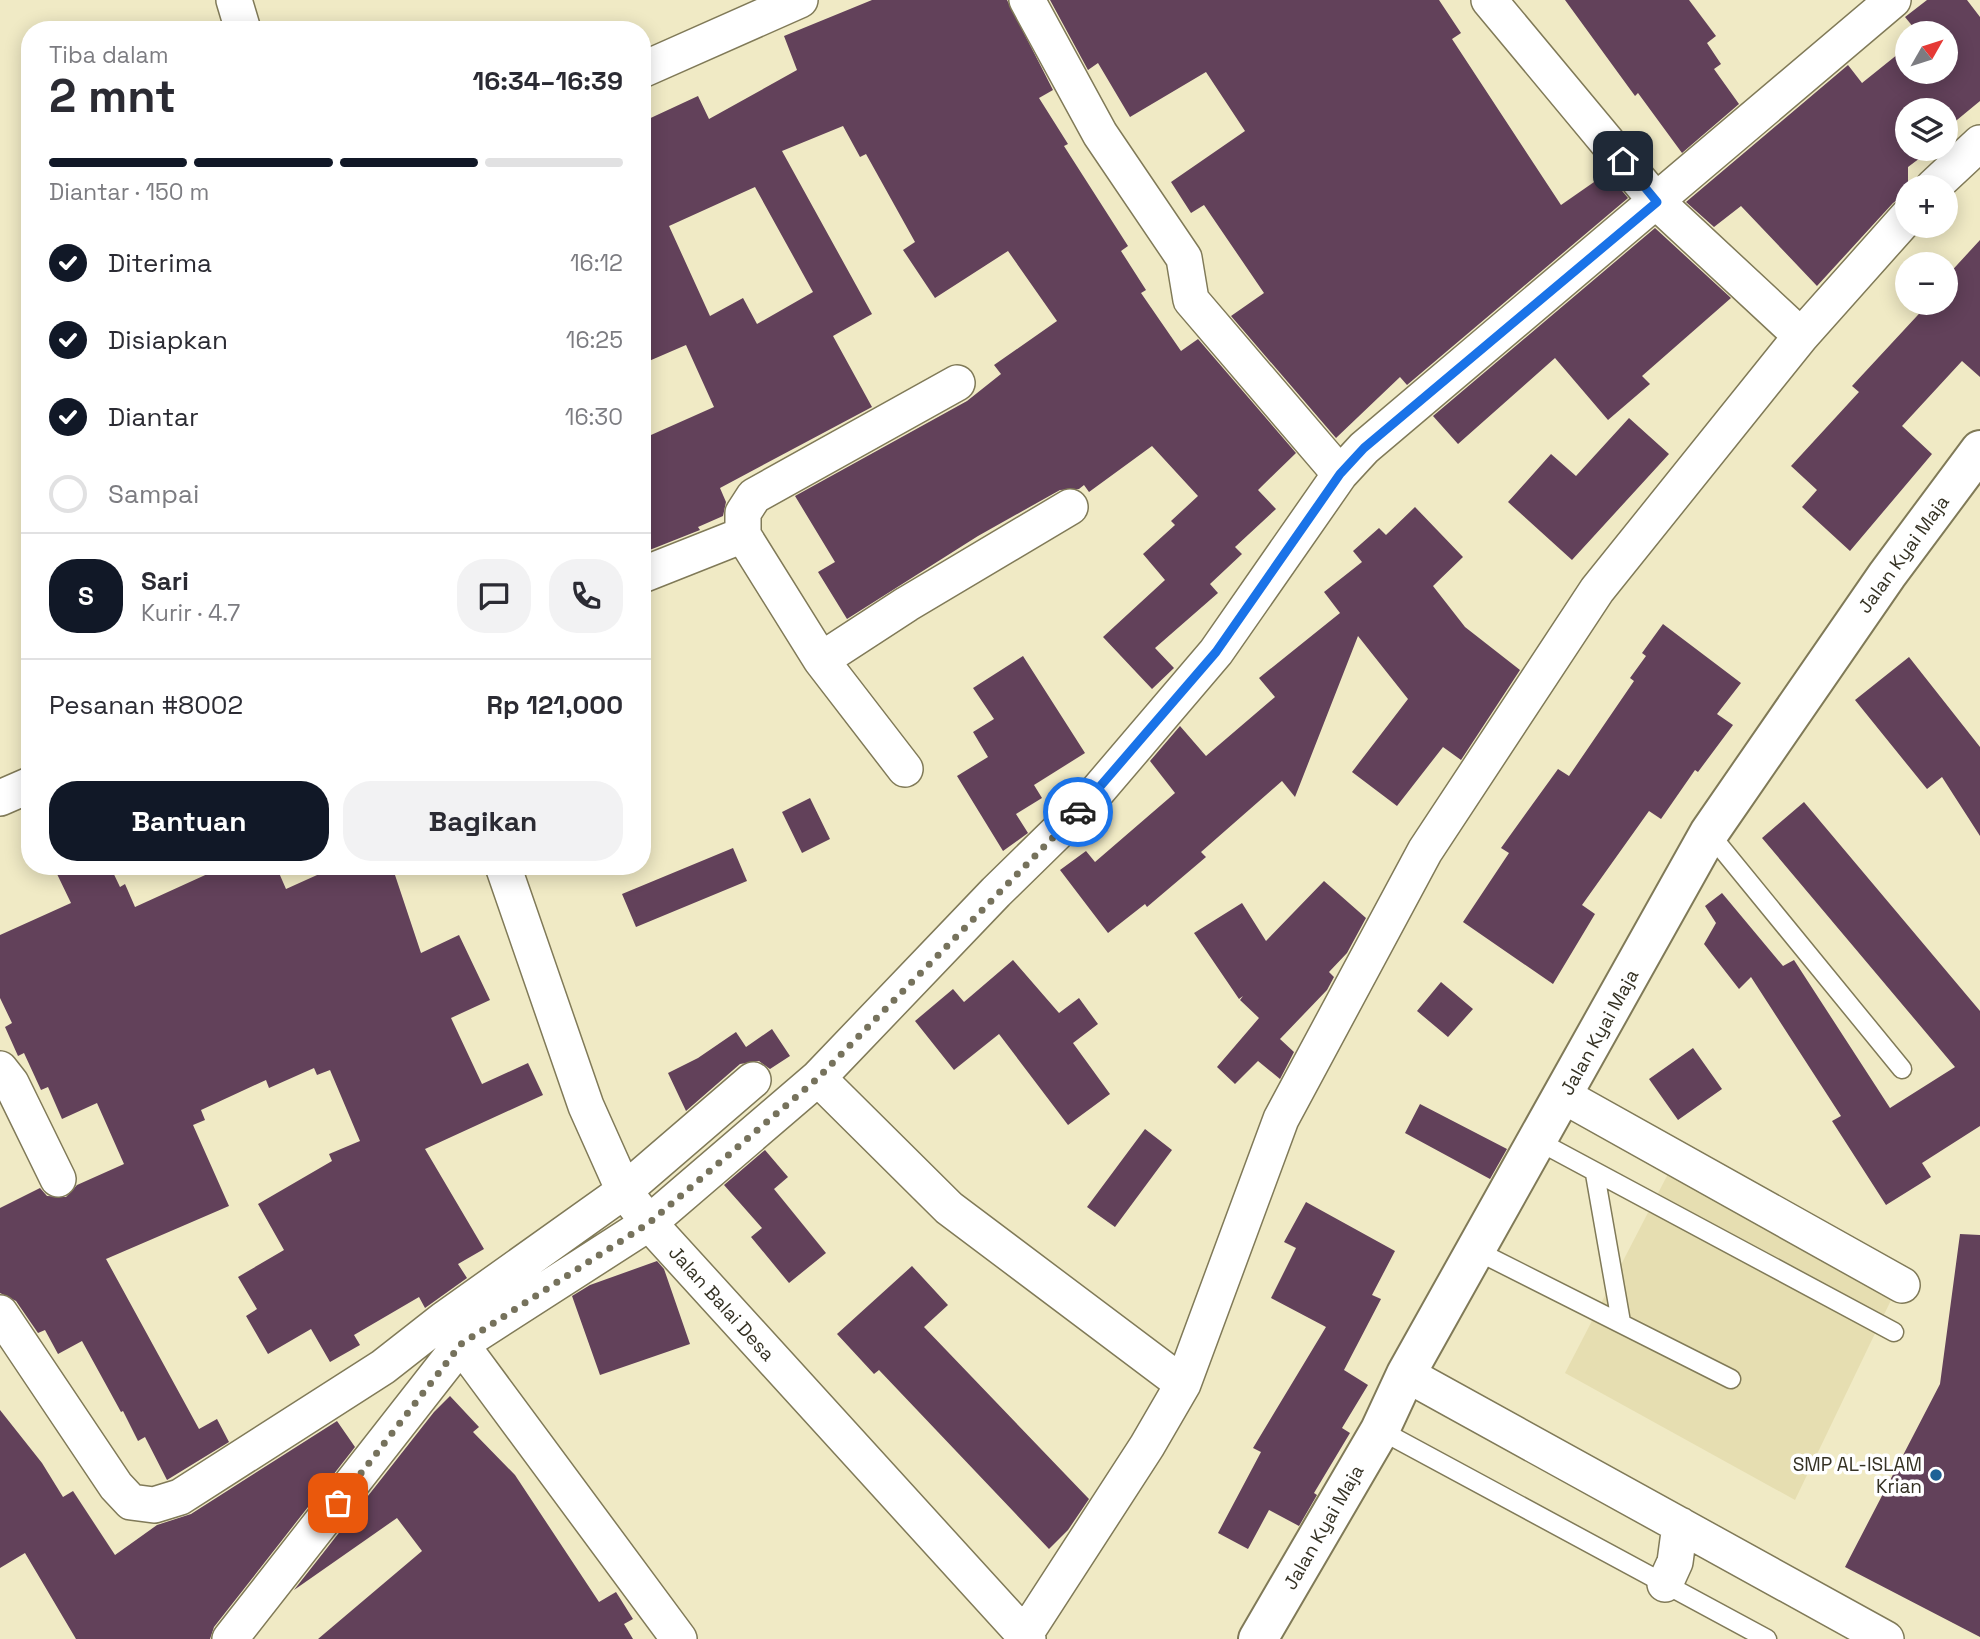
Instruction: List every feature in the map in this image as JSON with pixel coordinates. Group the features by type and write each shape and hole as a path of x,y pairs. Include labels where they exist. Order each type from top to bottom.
{"main road":[{"name":"Jalan Kyai Maja","path":"1258,1639 1710,833 1886,575 1980,450"}],"street":[{"path":"234,0 240,21"},
{"path":"651,65 800,0"},
{"path":"1027,0 1100,134 1184,258 1191,300 1340,474"},
{"path":"1489,0 1657,202 1801,336"},
{"path":"0,1313 117,1486 131,1502 154,1505 180,1497 383,1367 452,1333 649,1223 818,1078 996,892 1089,801 1216,652 1340,474 1364,448 1893,0"},
{"path":"1946,175 1980,143"},
{"path":"1025,1638 1183,1384 1281,1119 1425,851 1597,590 1801,336 1895,231"},
{"path":"905,769 821,660 743,535 743,513 754,496 957,383"},
{"path":"821,660 906,604 1070,507"},
{"path":"651,571 743,535"},
{"path":"0,798 21,789"},
{"name":"Jalan Balai Desa","path":"506,875 586,1106 624,1191 649,1223 1025,1638"},
{"path":"0,1069 11,1083 58,1179"},
{"path":"818,1078 949,1208 1183,1384"},
{"path":"237,1636 452,1333 753,1080"},
{"path":"1564,1096 1902,1285"},
{"path":"452,1333 680,1639"},
{"path":"1394,1400 1674,1552 1886,1639"}],"lane":[{"path":"1710,833 1902,1069"},
{"path":"1538,1141 1595,1174 1894,1332"},
{"path":"1595,1174 1622,1322"},
{"path":"1477,1251 1731,1379"},
{"path":"1394,1400 1674,1552 1767,1639"}],"shaded area":[{"path":"1669,1172 1893,1296 1795,1500 1565,1373"}],"building":[{"path":"872,0 1007,0 1053,90 1039,98 1068,144 1064,146 1128,246 1121,251 1146,290 1141,293 1181,351 1198,339 1296,453 1258,490 1276,509 1235,547 1242,554 1210,584 1218,593 1155,648 1174,668 1152,689 1103,637 1165,580 1143,554 1175,525 1171,521 1198,496 1152,446 1089,492 1084,485 1079,489 1060,490 978,536 847,619 818,572 835,562 795,496 967,401 1001,374 994,365 1057,321 1008,251 935,298 903,250 915,242 866,154 860,157 843,126 782,151 872,314 833,336 872,407 720,488 726,502 723,516 698,527 700,530 651,549 651,435 714,407 686,345 651,360 651,118 698,96 709,119 797,70 784,36","holes":["755,187 813,292 757,324 743,298 710,316 669,226"]},
{"path":"1050,0 1439,0 1461,33 1452,39 1561,205 1607,173 1628,198 1407,385 1400,377 1336,438 1231,316 1264,293 1204,205 1191,213 1171,182 1245,131 1206,72 1130,117 1098,63 1088,70"},
{"path":"1565,0 1689,0 1716,36 1707,43 1721,64 1714,69 1739,104 1682,153 1638,93 1635,96"},
{"path":"1927,0 1967,0 1980,17 1980,101 1958,119 1958,98 1895,98 1895,161 1916,161 1908,167 1908,175 1895,175 1895,202 1817,286 1741,206 1714,227 1686,202 1848,65 1862,83 1895,56 1895,84 1958,84 1958,21 1908,21 1905,17"},
{"path":"1655,228 1731,298 1642,376 1650,384 1608,420 1555,358 1458,444 1433,416"},
{"path":"1980,240 1980,377 1962,361 1902,426 1932,454 1850,551 1802,507 1817,490 1791,466 1859,392 1852,386 1918,315 1958,315 1958,264"},
{"path":"1629,418 1669,454 1572,560 1508,502 1551,454 1576,476"},
{"path":"1415,507 1463,557 1433,586 1465,627 1520,670 1461,760 1443,747 1397,806 1352,772 1408,699 1358,636 1295,797 1282,781 1201,852 1206,857 1147,907 1145,904 1108,933 1060,870 1086,851 1095,862 1175,793 1150,761 1180,726 1206,756 1275,697 1259,678 1340,613 1324,592 1362,562 1353,551 1379,528 1386,535"},
{"path":"1663,624 1741,683 1717,714 1733,725 1698,772 1695,770 1661,819 1649,811 1582,905 1595,914 1553,984 1463,922 1509,853 1501,848 1558,769 1569,776 1634,681 1630,678 1646,656 1642,653"},
{"path":"1023,656 1085,753 1034,785 1042,798 1016,814 1028,833 1003,851 957,776 988,757 973,732 994,719 973,688"},
{"path":"1909,657 1980,747 1980,836 1942,777 1927,789 1855,700"},
{"path":"810,798 830,839 802,853 782,812"},
{"path":"1804,802 1980,1011 1980,1126 1922,1163 1931,1177 1886,1205 1832,1121 1841,1116 1751,977 1739,989 1704,944 1716,923 1705,906 1722,893 1783,966 1794,960 1890,1108 1955,1067 1762,838"},
{"path":"733,848 747,881 636,927 622,894"},
{"path":"57,875 114,875 120,887 125,884 135,907 205,875 280,875 286,889 317,875 395,875 421,953 459,935 490,1000 451,1018 482,1084 528,1063 543,1095 425,1149 484,1249 458,1264 467,1278 425,1308 419,1297 354,1335 360,1345 330,1362 311,1329 268,1354 246,1316 257,1309 238,1277 284,1250 258,1204 332,1161 329,1154 360,1141 330,1070 317,1075 314,1068 269,1088 266,1080 201,1110 205,1120 193,1125 229,1206 106,1259 199,1429 217,1419 229,1442 167,1480 145,1437 138,1441 82,1341 58,1354 45,1330 38,1333 16,1301 0,1293 0,1208 40,1188 47,1196 66,1197 77,1185 124,1164 97,1103 62,1119 48,1087 41,1090 24,1053 18,1056 5,1027 12,1023 0,998 0,935 71,903"},
{"path":"1324,881 1366,918 1347,953 1329,972 1334,977 1327,990 1280,1039 1294,1052 1280,1079 1258,1061 1235,1084 1217,1067 1259,1018 1240,1000 1243,996 1239,999 1194,933 1242,903 1266,941"},
{"path":"1013,960 1059,1013 1079,998 1098,1024 1073,1043 1110,1094 1068,1125 999,1034 954,1070 915,1021 953,989 964,1002"},
{"path":"1441,982 1473,1009 1448,1037 1417,1011"},
{"path":"772,1029 790,1056 770,1069 759,1061 740,1064 686,1111 668,1073 698,1058 736,1032 746,1047"},
{"path":"1693,1048 1722,1089 1678,1120 1649,1079"},
{"path":"1420,1104 1507,1149 1490,1179 1405,1133"},
{"path":"1145,1129 1172,1150 1115,1227 1087,1207"},
{"path":"765,1150 788,1177 774,1189 826,1253 789,1283 751,1237 762,1228 724,1185"},
{"path":"1306,1202 1395,1251 1372,1295 1381,1299 1344,1370 1368,1385 1342,1428 1350,1433 1314,1493 1317,1495 1299,1526 1269,1510 1248,1549 1218,1533 1261,1452 1253,1448 1326,1327 1271,1298 1296,1248 1284,1242"},
{"name":"SMP AL-ISLAM Krian","path":"1960,1234 1980,1235 1980,1637 1845,1567 1940,1384"},
{"path":"657,1261 664,1269 690,1344 600,1375 572,1296 590,1285"},
{"path":"912,1266 948,1305 924,1327 1089,1499 1068,1530 1049,1549 879,1370 874,1374 837,1334"},
{"path":"450,1396 479,1427 473,1432 515,1475 599,1602 616,1592 633,1619 624,1624 633,1639 318,1639 422,1551 397,1518 294,1590 434,1412"},
{"path":"0,1410 42,1463 63,1497 73,1491 115,1555 157,1525 191,1514 337,1421 355,1447 214,1627 210,1639 76,1639 25,1553 0,1568"}],"way so far":[{"path":"338,1503 461,1344 513,1308 649,1223 818,1078 996,892 1078,812"}],"place":[{"name":"SMP AL-ISLAM Krian","path":"1936,1475"}],"route":[{"path":"1078,812 1216,652 1340,474 1364,448 1657,202 1623,161"}]}
